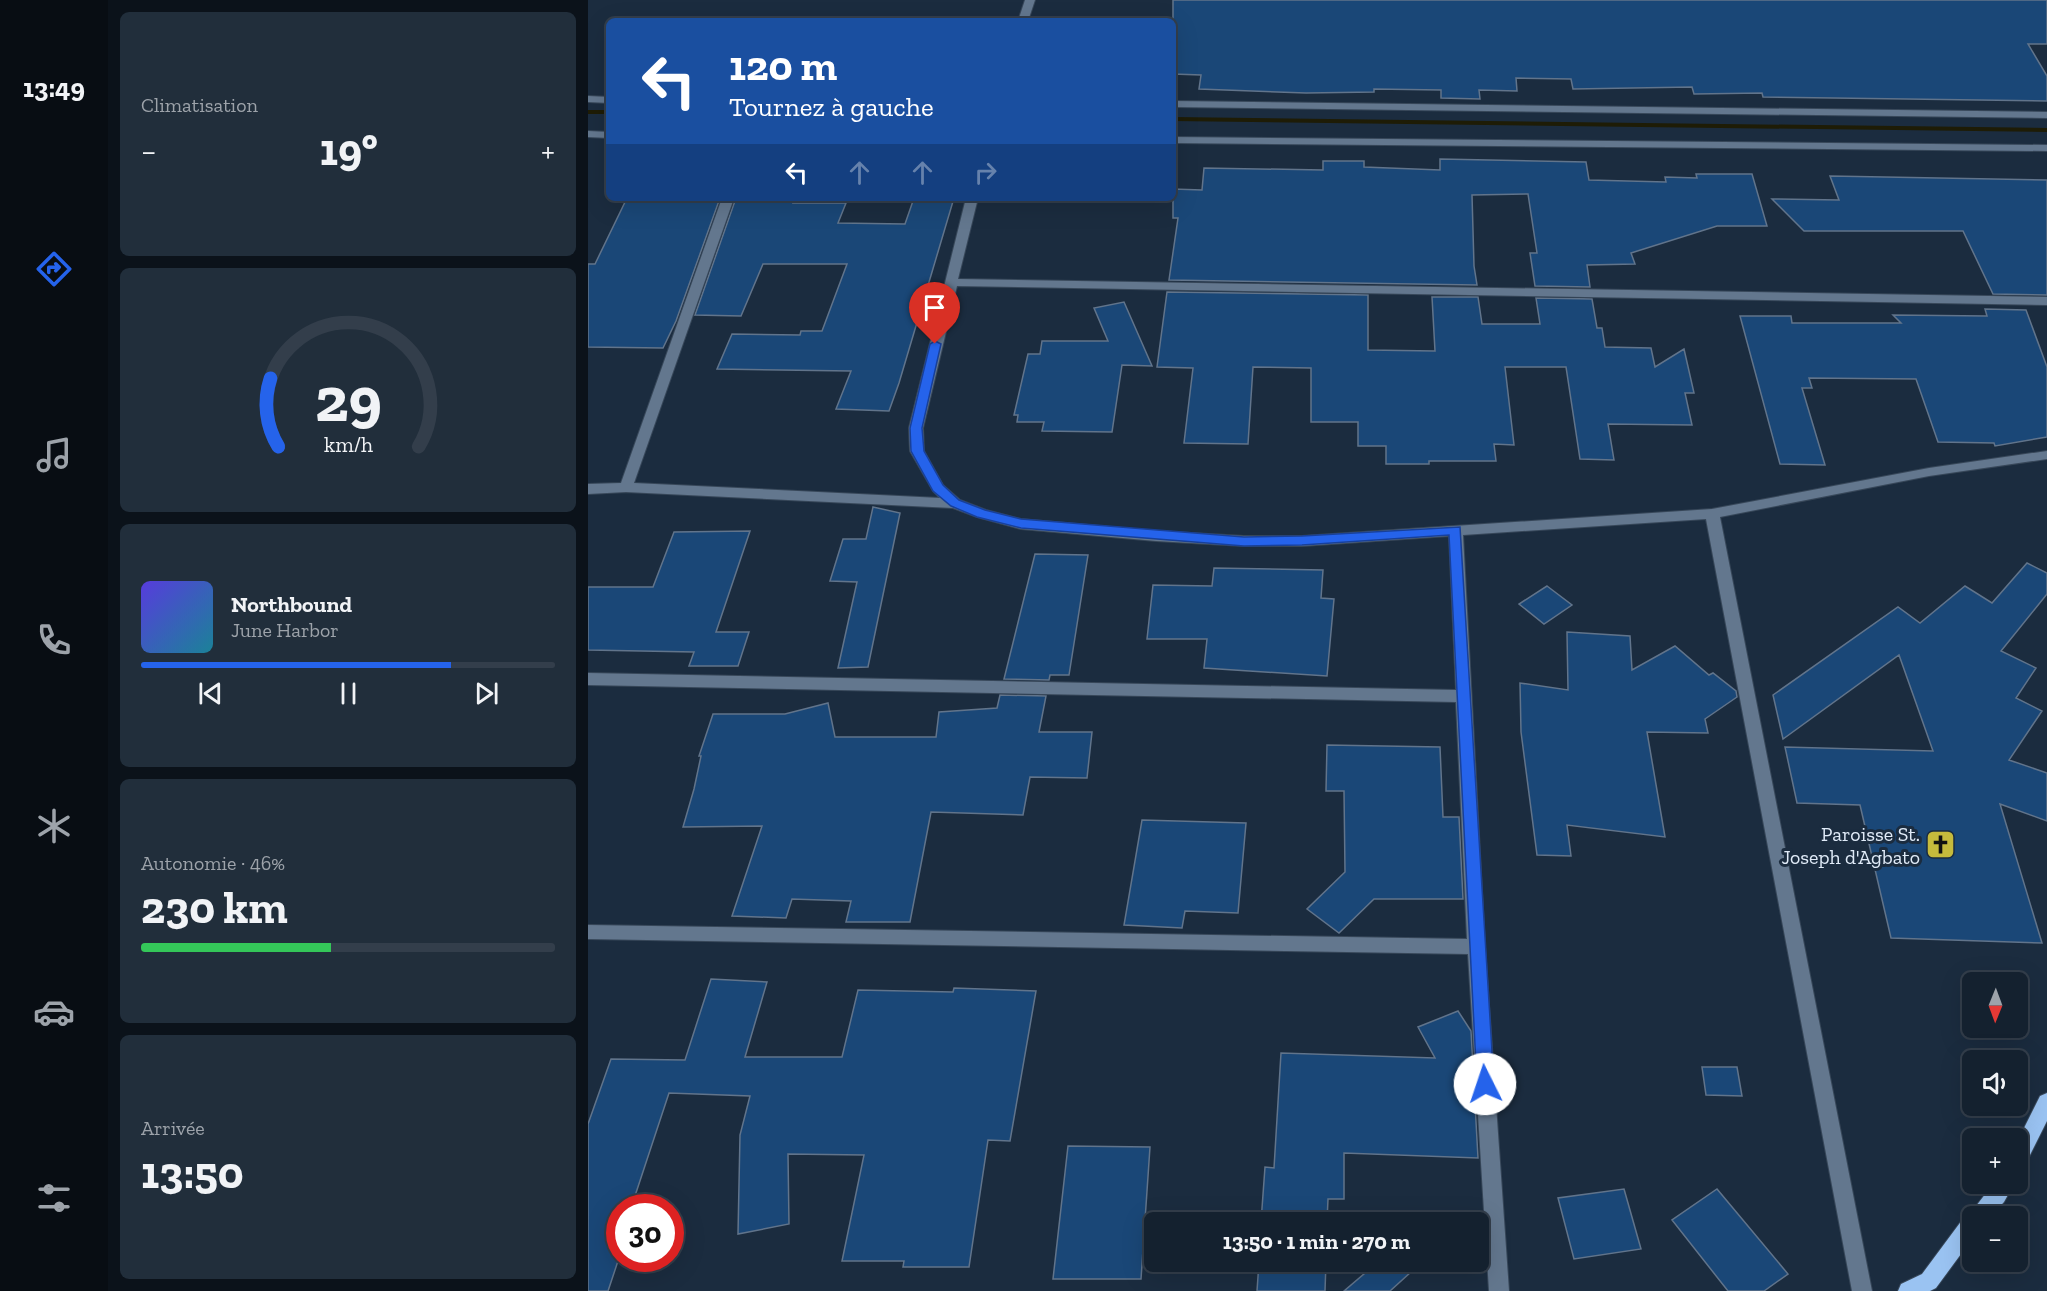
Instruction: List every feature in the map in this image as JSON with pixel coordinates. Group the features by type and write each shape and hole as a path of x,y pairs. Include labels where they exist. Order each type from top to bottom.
{"main road":[{"path":"2028,1139 2047,1101"},
{"path":"1987,1206 1998,1194"},
{"path":"1908,1291 1931,1286 1962,1238"}],"street":[{"path":"1024,18 1030,0"},
{"path":"588,99 606,99"},
{"path":"1176,104 2047,115"},
{"path":"588,134 606,135"},
{"path":"1176,140 2047,148"},
{"path":"626,487 727,201"},
{"path":"971,201 916,428 918,451 938,488 955,503 982,514 1021,524 1244,541 1302,541 1712,514 1929,472 2047,455"},
{"path":"950,282 2047,301"},
{"path":"588,489 626,487 955,503"},
{"path":"1712,514 1862,1291"},
{"path":"1455,530 1476,947 1499,1291"},
{"path":"588,679 1465,696"},
{"path":"588,932 1476,947"}],"building":[{"path":"1173,0 2047,0 2047,44 2028,44 2047,76 2047,101 1763,97 1762,93 1694,94 1692,87 1573,89 1571,79 1516,78 1517,91 1479,90 1480,99 1441,98 1441,90 1374,89 1374,92 1306,93 1199,89 1201,75 1176,74 1176,18 1173,18"},
{"path":"1440,159 1586,162 1589,180 1666,182 1665,177 1697,178 1696,174 1752,174 1767,226 1717,226 1631,253 1635,264 1587,265 1590,287 1535,286 1530,253 1537,253 1528,194 1472,195 1474,266 1477,285 1169,280 1178,218 1173,218 1176,189 1202,190 1204,168 1323,170 1323,161 1364,161 1364,167 1440,170"},
{"path":"1830,176 2047,180 2047,295 1993,294 1963,231 1804,231 1772,199 1839,200"},
{"path":"626,201 719,201 676,321 663,348 588,347 588,264 595,264"},
{"path":"735,201 846,203 838,223 905,224 913,201 953,201 889,411 836,409 851,371 717,369 732,334 800,335 801,331 822,331 847,264 763,264 741,316 695,315"},
{"path":"1167,292 1368,295 1368,350 1435,351 1432,297 1478,297 1482,324 1540,324 1536,298 1592,299 1597,328 1602,328 1605,347 1651,348 1655,367 1684,349 1694,393 1685,393 1692,425 1608,424 1614,460 1580,459 1566,367 1505,367 1514,445 1494,444 1496,461 1429,461 1429,464 1386,464 1386,446 1358,446 1358,422 1311,422 1311,368 1253,367 1248,444 1184,443 1193,368 1157,367"},
{"path":"1124,302 1152,366 1122,365 1112,432 1042,431 1044,422 1017,422 1018,415 1014,415 1028,354 1040,354 1042,341 1108,341 1094,308"},
{"path":"1985,309 2026,310 2047,367 2047,437 1995,446 1994,443 1938,442 1916,379 1809,378 1812,388 1802,388 1825,465 1780,464 1740,316 1791,316 1792,323 1901,323 1893,315 1987,316"},
{"path":"873,507 900,513 868,667 838,668 857,582 830,581 843,539 866,539"},
{"path":"750,531 716,632 749,632 738,666 689,666 694,652 588,650 588,587 653,587 674,532"},
{"path":"1035,554 1088,555 1069,675 1050,675 1049,680 1004,679"},
{"path":"2027,563 2047,573 2047,594 2001,651 2036,668 2016,698 2042,711 2009,760 2047,773 2047,821 2000,804 2042,943 1891,938 1860,805 1797,803 1785,747 1933,751 1899,655 1783,739 1773,695 1898,607 1920,623 1965,586 1992,603"},
{"path":"1214,568 1323,570 1321,598 1334,599 1327,676 1204,668 1207,639 1147,639 1153,585 1212,586"},
{"path":"1547,586 1572,605 1544,624 1519,604"},
{"path":"1567,632 1630,636 1632,670 1675,646 1709,675 1713,673 1736,691 1737,697 1705,719 1708,733 1647,732 1665,837 1567,825 1571,856 1537,855 1521,732 1520,683 1568,690"},
{"path":"1000,695 1046,696 1039,732 1092,732 1087,778 1030,777 1023,815 931,812 910,922 846,922 851,901 792,899 786,918 732,916 762,826 683,827 694,789 701,756 699,756 713,714 785,714 828,703 835,737 936,737 939,712 997,708"},
{"path":"1327,745 1440,747 1443,817 1459,817 1463,899 1374,899 1339,933 1307,909 1345,872 1344,791 1326,791"},
{"path":"1142,820 1246,823 1238,913 1185,911 1182,928 1124,925"},
{"path":"711,979 767,982 745,1057 842,1057 858,990 953,992 954,988 1036,991 1010,1141 988,1140 969,1267 903,1267 904,1261 842,1261 864,1155 788,1154 789,1224 738,1234 740,1135 750,1096 669,1093 636,1194 606,1194 606,1272 614,1272 608,1291 588,1291 588,1124 611,1059 685,1060"},
{"path":"1458,1011 1471,1031 1478,1158 1344,1153 1344,1199 1328,1199 1327,1212 1262,1212 1265,1167 1274,1168 1281,1053 1435,1058 1418,1027"},
{"path":"1702,1067 1737,1067 1742,1096 1706,1095"},
{"path":"1068,1146 1150,1147 1141,1279 1053,1279"},
{"path":"1624,1189 1641,1249 1574,1259 1558,1198"},
{"path":"1717,1189 1788,1274 1764,1291 1728,1291 1672,1220"},
{"path":"1258,1272 1326,1272 1325,1291 1257,1291"},
{"path":"1366,1272 1411,1272 1390,1291 1344,1291"}],"waterway":[{"path":"588,112 606,112"},
{"path":"1176,119 2047,130"}],"place":[{"name":"Paroisse St. Joseph d'Agbato","path":"1941,845"}],"route":[{"path":"935,344 916,428 918,451 938,488 955,503 982,514 1021,524 1244,541 1302,541 1455,530 1485,1084"}]}
